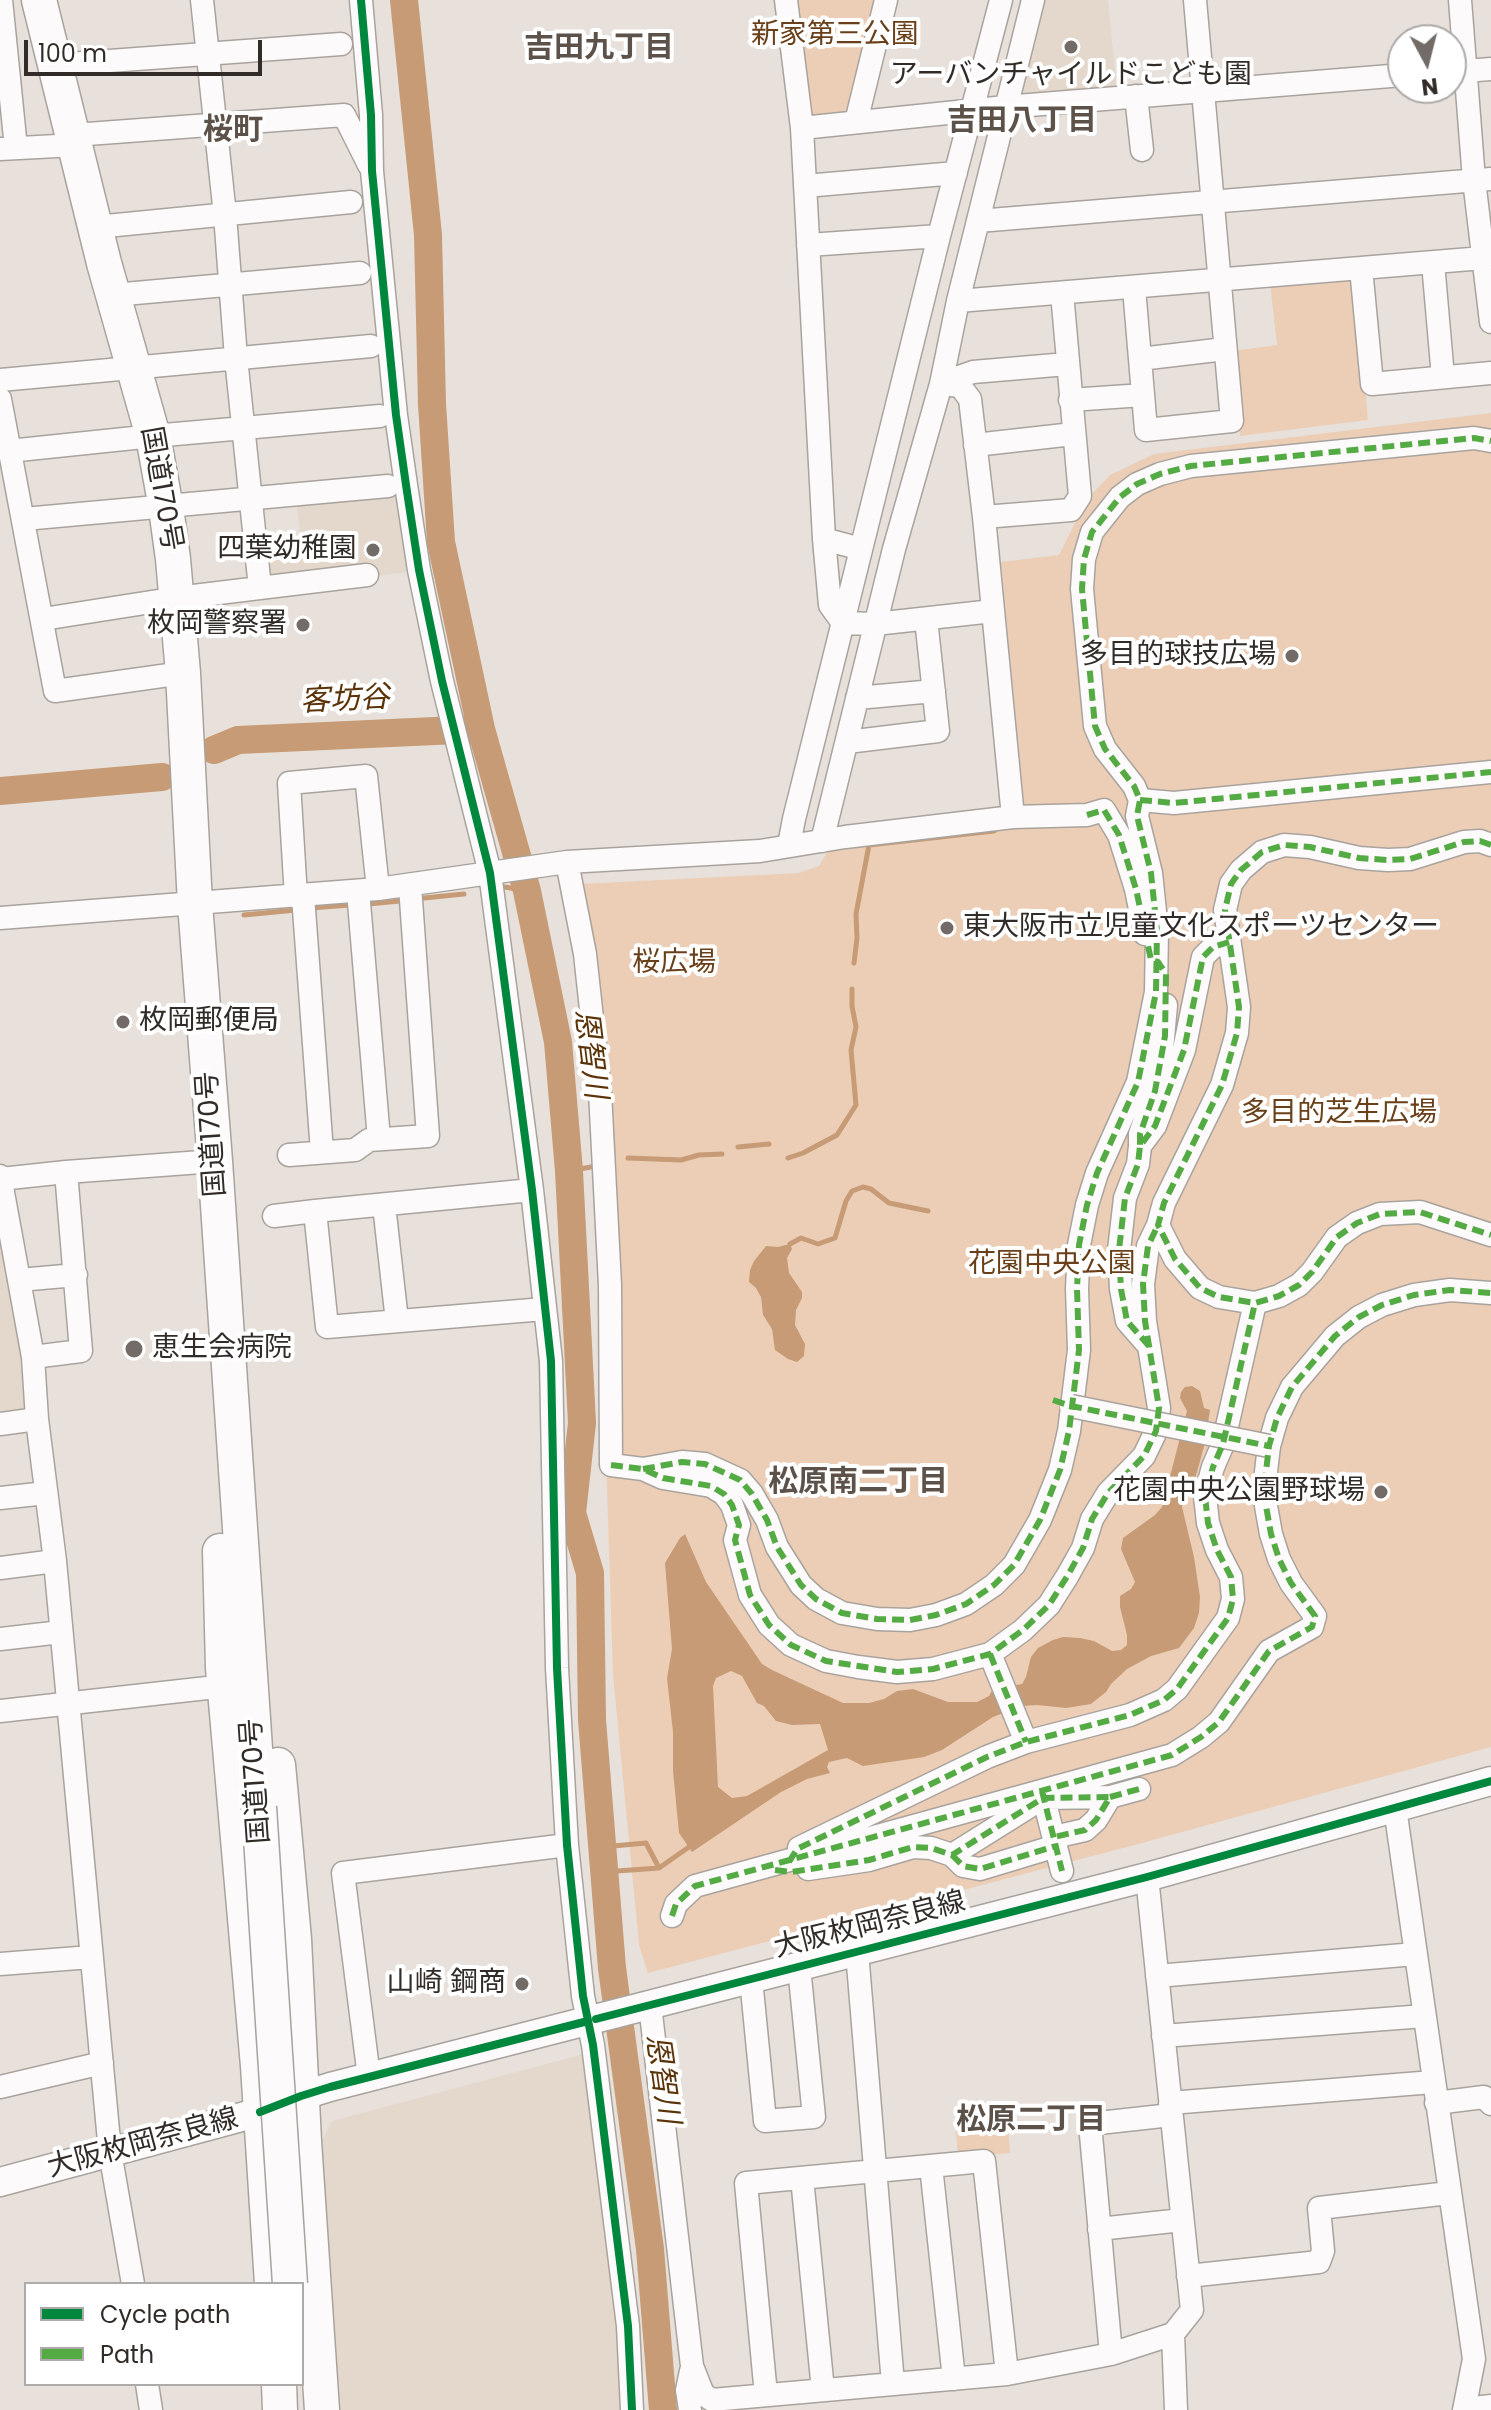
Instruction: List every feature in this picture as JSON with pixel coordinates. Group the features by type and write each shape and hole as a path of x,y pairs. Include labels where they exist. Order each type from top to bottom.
{"highway":[{"name":"国道170号","path":"39,0 113,295 153,436 177,598 195,904 290,2282"},
{"path":"236,1472 220,1545 225,1686 272,2282"},
{"path":"236,1472 257,1540 294,1939 301,2096 298,2282"}],"main road":[{"name":"大阪枚岡奈良線","path":"0,2182 260,2112 301,2096 369,2077 1147,1877 1491,1781"}],"street":[{"path":"1,0 8,149 215,123 344,115 372,171"},
{"path":"202,0 260,588"},
{"path":"361,0 371,115 372,171 396,415 408,499 419,570 454,731 494,873 532,1190 551,1361 557,1668 567,1845 583,1996 592,2020 628,2326 632,2410"},
{"path":"786,0 802,128 830,605 843,623"},
{"path":"856,122 886,0"},
{"path":"789,845 939,236 1001,0"},
{"path":"822,841 875,624 941,384 958,301 1033,0"},
{"path":"1134,288 1146,430 1232,421 1195,0"},
{"path":"1459,24 1460,0"},
{"path":"55,65 341,44"},
{"path":"1467,70 1491,69"},
{"path":"802,128 1005,107 1387,76"},
{"path":"1136,96 1142,150"},
{"path":"1465,104 1482,179 1483,258 1491,322"},
{"path":"805,186 956,173"},
{"path":"978,221 1482,179"},
{"path":"96,227 351,202"},
{"path":"808,245 939,236"},
{"path":"958,301 1483,258"},
{"path":"1433,263 1443,377"},
{"path":"1361,268 1372,384 1491,373"},
{"path":"113,295 360,273"},
{"path":"984,517 1071,510 1080,496 1062,293"},
{"path":"0,380 371,346"},
{"path":"1140,359 1225,349"},
{"path":"941,384 973,372 1067,364"},
{"path":"941,384 960,386 970,399 1013,817"},
{"path":"1070,400 1143,395"},
{"path":"0,399 55,691 183,673"},
{"path":"9,451 380,416"},
{"path":"975,445 1073,434"},
{"path":"643,1469 682,1462 705,1464 740,1480 767,1520 788,1568 816,1599 842,1613 910,1620 936,1615 966,1604 994,1585 1014,1565 1040,1520 1060,1470 1069,1431 1062,1403 1079,1350 1079,1245 1097,1173 1138,1082 1151,1024 1158,962 1151,873 1137,816 1140,800 1134,786 1105,749 1095,726 1082,589 1084,559 1092,532 1120,497 1137,484 1191,466 1474,438 1491,441"},
{"path":"24,519 388,486"},
{"path":"824,539 861,549"},
{"path":"43,619 177,598 367,575"},
{"path":"843,623 875,624 993,611"},
{"path":"847,742 938,731 926,619"},
{"path":"857,698 934,691"},
{"path":"1140,800 1174,803 1491,772"},
{"path":"322,1152 289,783 366,776 379,1139"},
{"path":"0,918 299,897 410,886 562,863 760,851 1013,817 1087,815 1104,810 1119,835 1136,889 1151,960 1158,962 1166,974 1165,1036 1155,1091 1140,1134 1138,1164 1125,1198 1119,1250 1127,1321 1149,1346"},
{"path":"562,863 585,954 600,1092 610,1285 611,1465 643,1469 663,1478 711,1486 724,1494 732,1505 739,1525 735,1540 750,1595 769,1625 791,1645 826,1661 897,1672 933,1669 990,1654 1023,1630 1049,1605 1083,1548 1092,1519 1108,1493 1144,1456 1156,1431 1159,1408 1143,1284 1148,1246 1164,1203 1222,1085 1234,1046 1239,1007 1225,910 1231,884 1241,870 1262,852 1284,845 1388,860 1410,859 1464,842 1480,841 1491,845"},
{"path":"289,1155 355,1150 369,1140 428,1136 410,886"},
{"path":"1140,1146 1155,1126 1184,1050 1203,957 1213,947 1229,942"},
{"path":"133,2282 110,2152 33,1357 0,1177 215,1161"},
{"path":"33,1357 81,1351 66,1172"},
{"path":"274,1216 532,1190"},
{"path":"384,1205 397,1321"},
{"path":"315,1211 327,1327 544,1309"},
{"path":"1158,1225 1175,1259 1200,1288 1219,1297 1255,1303 1279,1296 1299,1285 1337,1237 1357,1223 1380,1214 1420,1212 1491,1235"},
{"path":"19,1280 76,1275"},
{"path":"672,1916 676,1904 695,1886 1042,1794 1172,1755 1201,1737 1219,1722 1269,1651 1312,1627 1315,1616 1291,1583 1279,1559 1266,1506 1269,1446 1277,1418 1292,1387 1335,1336 1359,1317 1382,1305 1414,1295 1450,1290 1491,1293"},
{"path":"789,1862 797,1849 987,1757 1026,1742 1130,1715 1164,1700 1177,1689 1228,1618 1233,1599 1231,1577 1208,1523 1205,1496 1223,1444 1255,1303"},
{"path":"1062,1403 1269,1446"},
{"path":"0,1424 37,1419"},
{"path":"0,1498 46,1493"},
{"path":"0,1568 55,1561"},
{"path":"0,1639 61,1632"},
{"path":"990,1654 1026,1742"},
{"path":"0,1711 225,1686"},
{"path":"952,1855 1042,1794 1110,1797 1139,1789"},
{"path":"1042,1794 1062,1871"},
{"path":"763,1869 791,1872 869,1860 913,1847 931,1848 952,1855 963,1866 980,1869 1085,1830 1096,1820 1110,1797"},
{"path":"1395,1808 1449,2193 1482,2356 1464,2410 1491,2406"},
{"path":"369,2077 343,1873 567,1845"},
{"path":"644,2007 692,2366 703,2394 712,2400 1007,2374 1111,2354 1173,2334 1192,2310 1147,1877"},
{"path":"857,1952 893,2384"},
{"path":"1157,1976 1415,1954"},
{"path":"0,1964 91,1957"},
{"path":"751,1979 765,2121 814,2117 799,1967"},
{"path":"1163,2036 1424,2016"},
{"path":"0,2087 102,2063"},
{"path":"1111,2354 1090,2124 1171,2109 1435,2092 1484,2097 1491,2104"},
{"path":"766,2395 746,2183 984,2161 1007,2374"},
{"path":"931,2166 954,2379"},
{"path":"802,2178 823,2390"},
{"path":"1188,2276 1319,2262 1323,2251 1319,2208 1449,2193"},
{"path":"1099,2229 1182,2220"},
{"path":"1173,2334 1176,2410"},
{"path":"690,2410 687,2390 692,2366"},
{"path":"147,2386 151,2410"}],"shaded area":[{"name":"アーバンチャイルドこども園","path":"1046,0 1108,0 1117,91 1025,99 1019,89 1042,4"},
{"path":"397,487 407,572 265,581 260,538 300,533 296,499"},
{"path":"0,1203 31,1409 0,1414"},
{"path":"790,1244 792,1249 787,1258 789,1273 802,1292 795,1325 805,1344 804,1356 797,1362 775,1350 772,1329 763,1315 761,1297 749,1282 754,1261 766,1246"},
{"path":"1192,1386 1200,1391 1204,1408 1210,1410 1195,1479 1187,1486 1183,1498 1182,1507 1200,1597 1194,1628 1179,1648 1151,1656 1127,1669 1091,1704 1066,1708 1021,1706 993,1717 942,1750 924,1757 863,1766 847,1758 829,1762 827,1767 830,1773 807,1779 781,1792 692,1852 679,1833 667,1678 672,1649 665,1563 680,1538 685,1534 706,1582 762,1664 772,1670 843,1703 869,1703 897,1691 913,1689 948,1702 977,1702 989,1696 993,1689 1022,1684 1031,1657 1038,1648 1053,1640 1080,1638 1094,1641 1112,1651 1121,1650 1127,1645 1120,1596 1135,1582 1121,1549 1123,1538 1162,1507 1187,1411 1180,1398 1185,1387","holes":["731,1671 742,1676 757,1703 764,1706 776,1721 792,1725 820,1724 828,1750 747,1796 732,1798 718,1787 713,1686 716,1678"]},
{"path":"588,2053 625,2410 338,2410 320,2145 332,2121"}],"green space":[{"name":"新家第三公園","path":"795,0 881,0 855,107 839,122 818,124 809,113"},
{"path":"1349,275 1356,281 1368,420 1240,436 1232,351 1277,345 1270,283"},
{"name":"花園中央公園","path":"1491,413 1491,1747 648,1973 639,1945 613,1675 605,1426 617,1425 579,884 799,873 819,866 830,847 1026,824 1001,562 1059,555 1087,499 1110,475 1154,454"},
{"path":"1008,2126 1010,2153 958,2157 956,2131"}],"waterway":[{"name":"恩智川","path":"404,0 428,235 432,404 441,542 481,729 527,891 558,1042 569,1171 582,1423 572,1513 590,1573 592,1720 612,1968 650,2249 663,2410"},
{"name":"客坊谷","path":"214,750 238,740 479,729"},
{"name":"客坊谷","path":"0,791 162,777"},
{"path":"854,963 856,914 869,845 994,831"},
{"path":"505,887 527,891"},
{"path":"424,898 464,894"},
{"path":"368,904 400,901"},
{"path":"311,908 350,905"},
{"path":"244,915 296,910"},
{"path":"788,1158 837,1135 856,1105 851,1050 856,1027 852,989"},
{"path":"738,1147 769,1144"},
{"path":"628,1158 681,1160 722,1154"},
{"path":"569,1171 596,1166"},
{"path":"790,1244 801,1238 818,1244 835,1238 846,1201 852,1191 863,1187 871,1189 889,1203 928,1211"},
{"path":"602,1847 646,1843 659,1868"},
{"path":"603,1872 659,1868 689,1847"}],"marked path":[{"path":"643,1469 682,1462 705,1464 740,1480 752,1494 767,1520 777,1547 801,1585 816,1599 842,1613 910,1620 936,1615 966,1604 994,1585 1014,1565 1040,1520 1060,1470 1069,1431 1079,1350 1079,1245 1087,1205 1097,1173 1138,1082 1156,992 1157,931 1151,873 1137,816 1140,800 1134,786 1105,749 1095,726 1082,589 1084,559 1092,532 1120,497 1137,484 1191,466 1474,438 1491,441"},
{"path":"1140,800 1174,803 1491,772"},
{"path":"1087,815 1104,810 1119,835 1136,889 1151,960 1158,962 1166,974 1165,1036 1155,1091 1140,1134 1140,1145"},
{"path":"1491,845 1480,841 1464,842 1410,859 1388,860 1284,845 1262,852 1241,870 1231,884 1225,910 1239,1007 1237,1033 1222,1085 1164,1203 1158,1225 1175,1259 1200,1288 1219,1297 1255,1303 1279,1296 1299,1285 1337,1237 1357,1223 1380,1214 1420,1212 1491,1235"},
{"path":"1149,1346 1127,1321 1121,1289 1119,1250 1125,1198 1138,1164 1140,1146 1155,1126 1184,1050 1203,957 1213,947 1229,942"},
{"path":"611,1465 643,1469 663,1478 711,1486 724,1494 732,1505 739,1525 735,1540 750,1595 769,1625 791,1645 826,1661 897,1672 933,1669 990,1654 1023,1630 1049,1605 1083,1548 1092,1519 1108,1493 1144,1456 1156,1431 1159,1408 1145,1321 1143,1284 1148,1246 1158,1225"},
{"path":"672,1916 676,1904 695,1886 1172,1755 1201,1737 1219,1722 1269,1651 1312,1627 1315,1616 1291,1583 1279,1559 1266,1506 1269,1446 1277,1418 1292,1387 1335,1336 1359,1317 1382,1305 1414,1295 1450,1290 1491,1293"},
{"path":"789,1862 797,1849 987,1757 1026,1742 1130,1715 1164,1700 1177,1689 1228,1618 1233,1599 1231,1577 1208,1523 1205,1496 1223,1444 1255,1303"},
{"path":"1053,1400 1269,1446"},
{"path":"990,1654 1026,1742"},
{"path":"1110,1797 1139,1789"},
{"path":"1042,1791 1062,1871"},
{"path":"775,1870 791,1872 869,1860 913,1847 931,1848 952,1855 1043,1798 1110,1797 1096,1820 1085,1830 1054,1837"},
{"path":"952,1855 963,1866 980,1869 1056,1846"}],"cycle path":[{"path":"361,0 371,115 372,171 396,415 406,485 419,570 442,681 490,873 532,1190 551,1361 557,1668 567,1845 583,1996 593,2045 628,2326 632,2410"},
{"path":"596,2019 1147,1877 1491,1781"},
{"path":"260,2112 330,2087 588,2021"}],"place":[{"name":"アーバンチャイルドこども園","path":"1071,47"},
{"name":"四葉幼稚園","path":"373,550"},
{"name":"枚岡警察署","path":"303,625"},
{"name":"多目的球技広場","path":"1292,656"},
{"name":"東大阪市立児童文化スポーツセンター","path":"947,928"},
{"name":"枚岡郵便局","path":"123,1022"},
{"name":"恵生会病院","path":"134,1349"},
{"name":"花園中央公園野球場","path":"1381,1492"},
{"name":"山崎 鋼商","path":"522,1984"}],"district":[{"name":"吉田九丁目","path":"599,49"},
{"name":"吉田八丁目","path":"1022,122"},
{"name":"桜町","path":"233,131"},
{"name":"松原南二丁目","path":"858,1483"},
{"name":"松原二丁目","path":"1031,2121"}],"park label":[{"name":"桜広場","path":"674,964"},
{"name":"多目的芝生広場","path":"1339,1114"}]}
